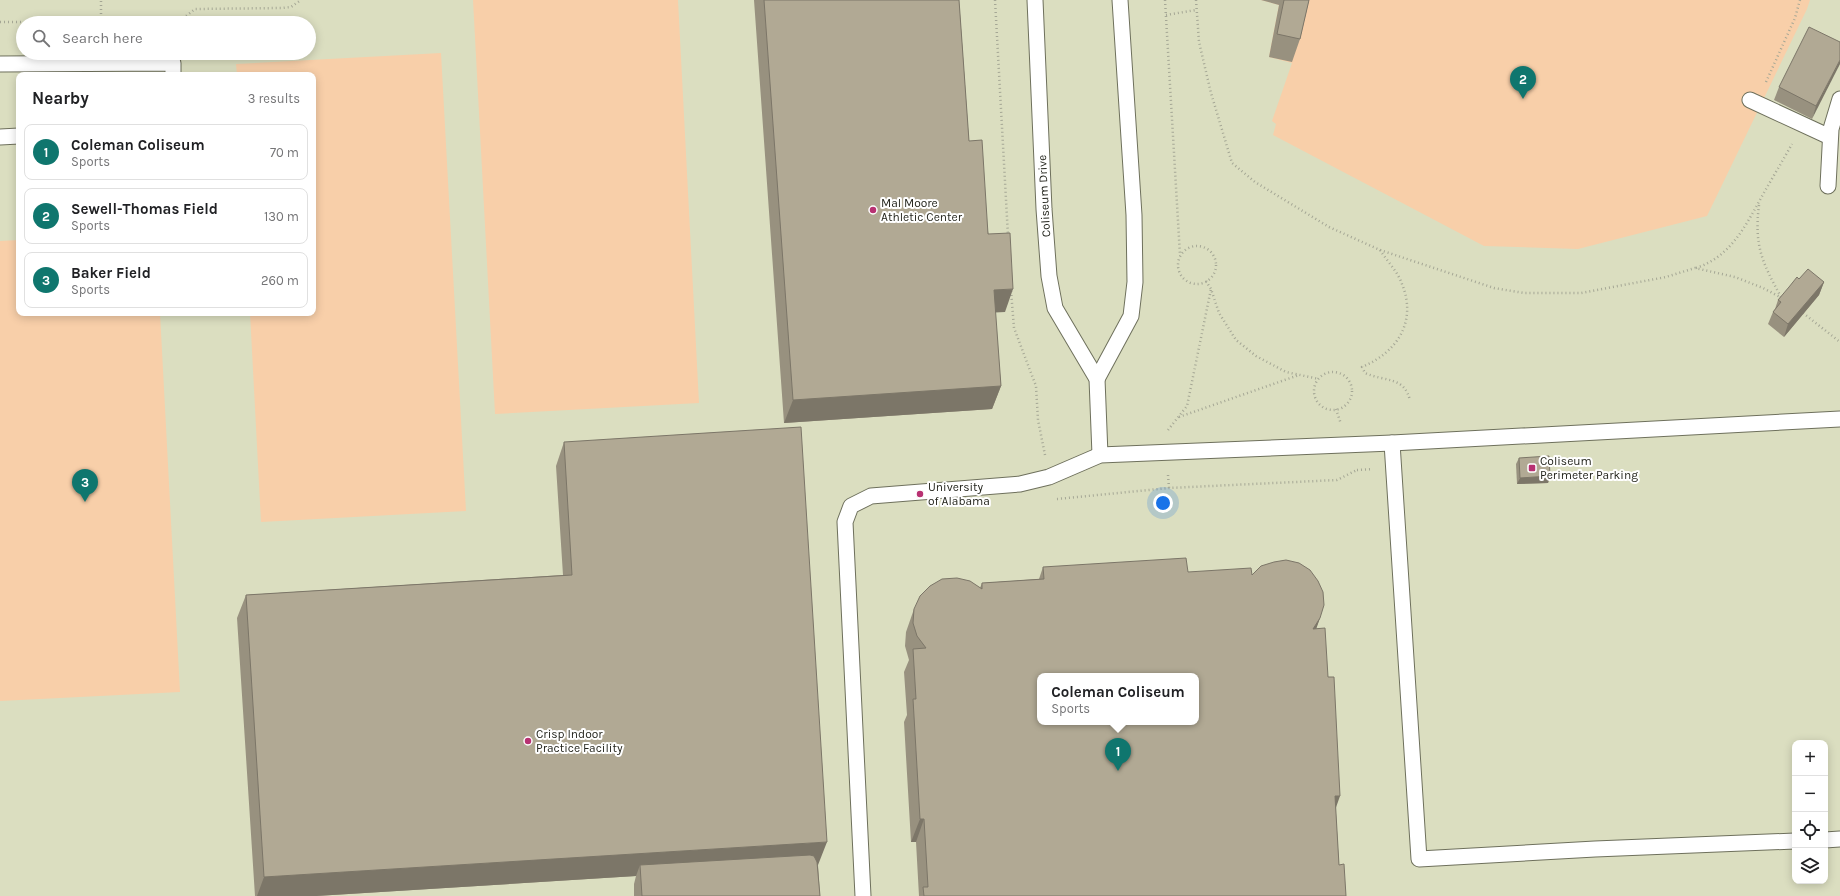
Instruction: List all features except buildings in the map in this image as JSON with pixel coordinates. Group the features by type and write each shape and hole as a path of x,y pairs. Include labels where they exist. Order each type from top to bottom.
{"lane":[{"name":"Coliseum Drive","path":"1035,0 1044,210 1049,276 1055,308 1097,379 1100,455"},
{"path":"1097,379 1131,316 1136,282 1134,216 1120,0"},
{"path":"0,64 173,63 173,72"},
{"path":"1828,186 1831,129 1840,99"},
{"path":"1753,101 1830,137"},
{"path":"0,137 16,136"},
{"path":"863,896 845,522 851,506 871,496 1020,484 1049,477 1100,455 1392,443 1840,419"},
{"path":"1392,443 1419,859 1595,849 1792,841"},
{"path":"1828,840 1840,839"}],"path":[{"path":"101,0 101,16"},
{"path":"186,16 195,9 282,8 291,7 301,0"},
{"path":"995,0 1008,243"},
{"path":"1165,0 1180,255 1178,267 1183,278 1194,284 1206,281 1211,277 1216,266 1215,260 1208,250 1196,246 1184,250 1180,255"},
{"path":"1196,0 1199,42 1209,85 1232,162 1255,182 1330,226 1380,250 1494,288 1524,293 1581,293 1666,277 1709,264 1724,253 1741,234 1803,124"},
{"path":"1753,101 1795,18 1800,0"},
{"path":"1166,15 1196,10"},
{"path":"0,22 16,22"},
{"path":"1696,268 1735,277 1783,298 1770,277 1759,251 1756,228 1759,203"},
{"path":"1380,250 1402,282 1407,298 1408,317 1400,336 1390,350 1377,361 1362,367 1365,373 1369,375 1400,383 1408,390 1410,401"},
{"path":"1206,281 1211,289 1219,314 1236,340 1256,356 1286,372 1319,379 1329,372 1342,373 1350,381 1352,387 1351,399 1342,407 1330,409 1324,407 1319,403 1314,391 1319,379"},
{"path":"1168,488 1167,431 1187,406 1211,289"},
{"path":"1011,290 1014,328 1036,386 1038,420 1053,499 1168,488 1336,480 1358,470"},
{"path":"1803,314 1840,342"},
{"path":"1179,417 1300,375"}],"shaded area":[{"name":"University of Alabama","path":"0,0 1840,0 1840,896 0,896"},
{"path":"473,0 678,0 699,403 495,414"},
{"path":"1261,0 1810,0 1707,216 1578,249 1484,246 1273,135 1276,124 1272,121 1292,63 1269,57 1279,5"},
{"path":"441,53 466,511 261,522 250,316 316,316 316,72 237,72 236,64"},
{"path":"16,240 16,316 160,316 180,692 0,701 0,241"}],"place":[{"name":"Sewell-Thomas Field","path":"1523,99"},
{"name":"Mal Moore Athletic Center","path":"873,210"},
{"name":"Coliseum Perimeter Parking","path":"1532,468"},
{"name":"University of Alabama","path":"920,494"},
{"name":"Baker Field","path":"85,502"},
{"name":"Crisp Indoor Practice Facility","path":"528,741"},
{"name":"Coleman Coliseum","path":"1118,771"}]}
